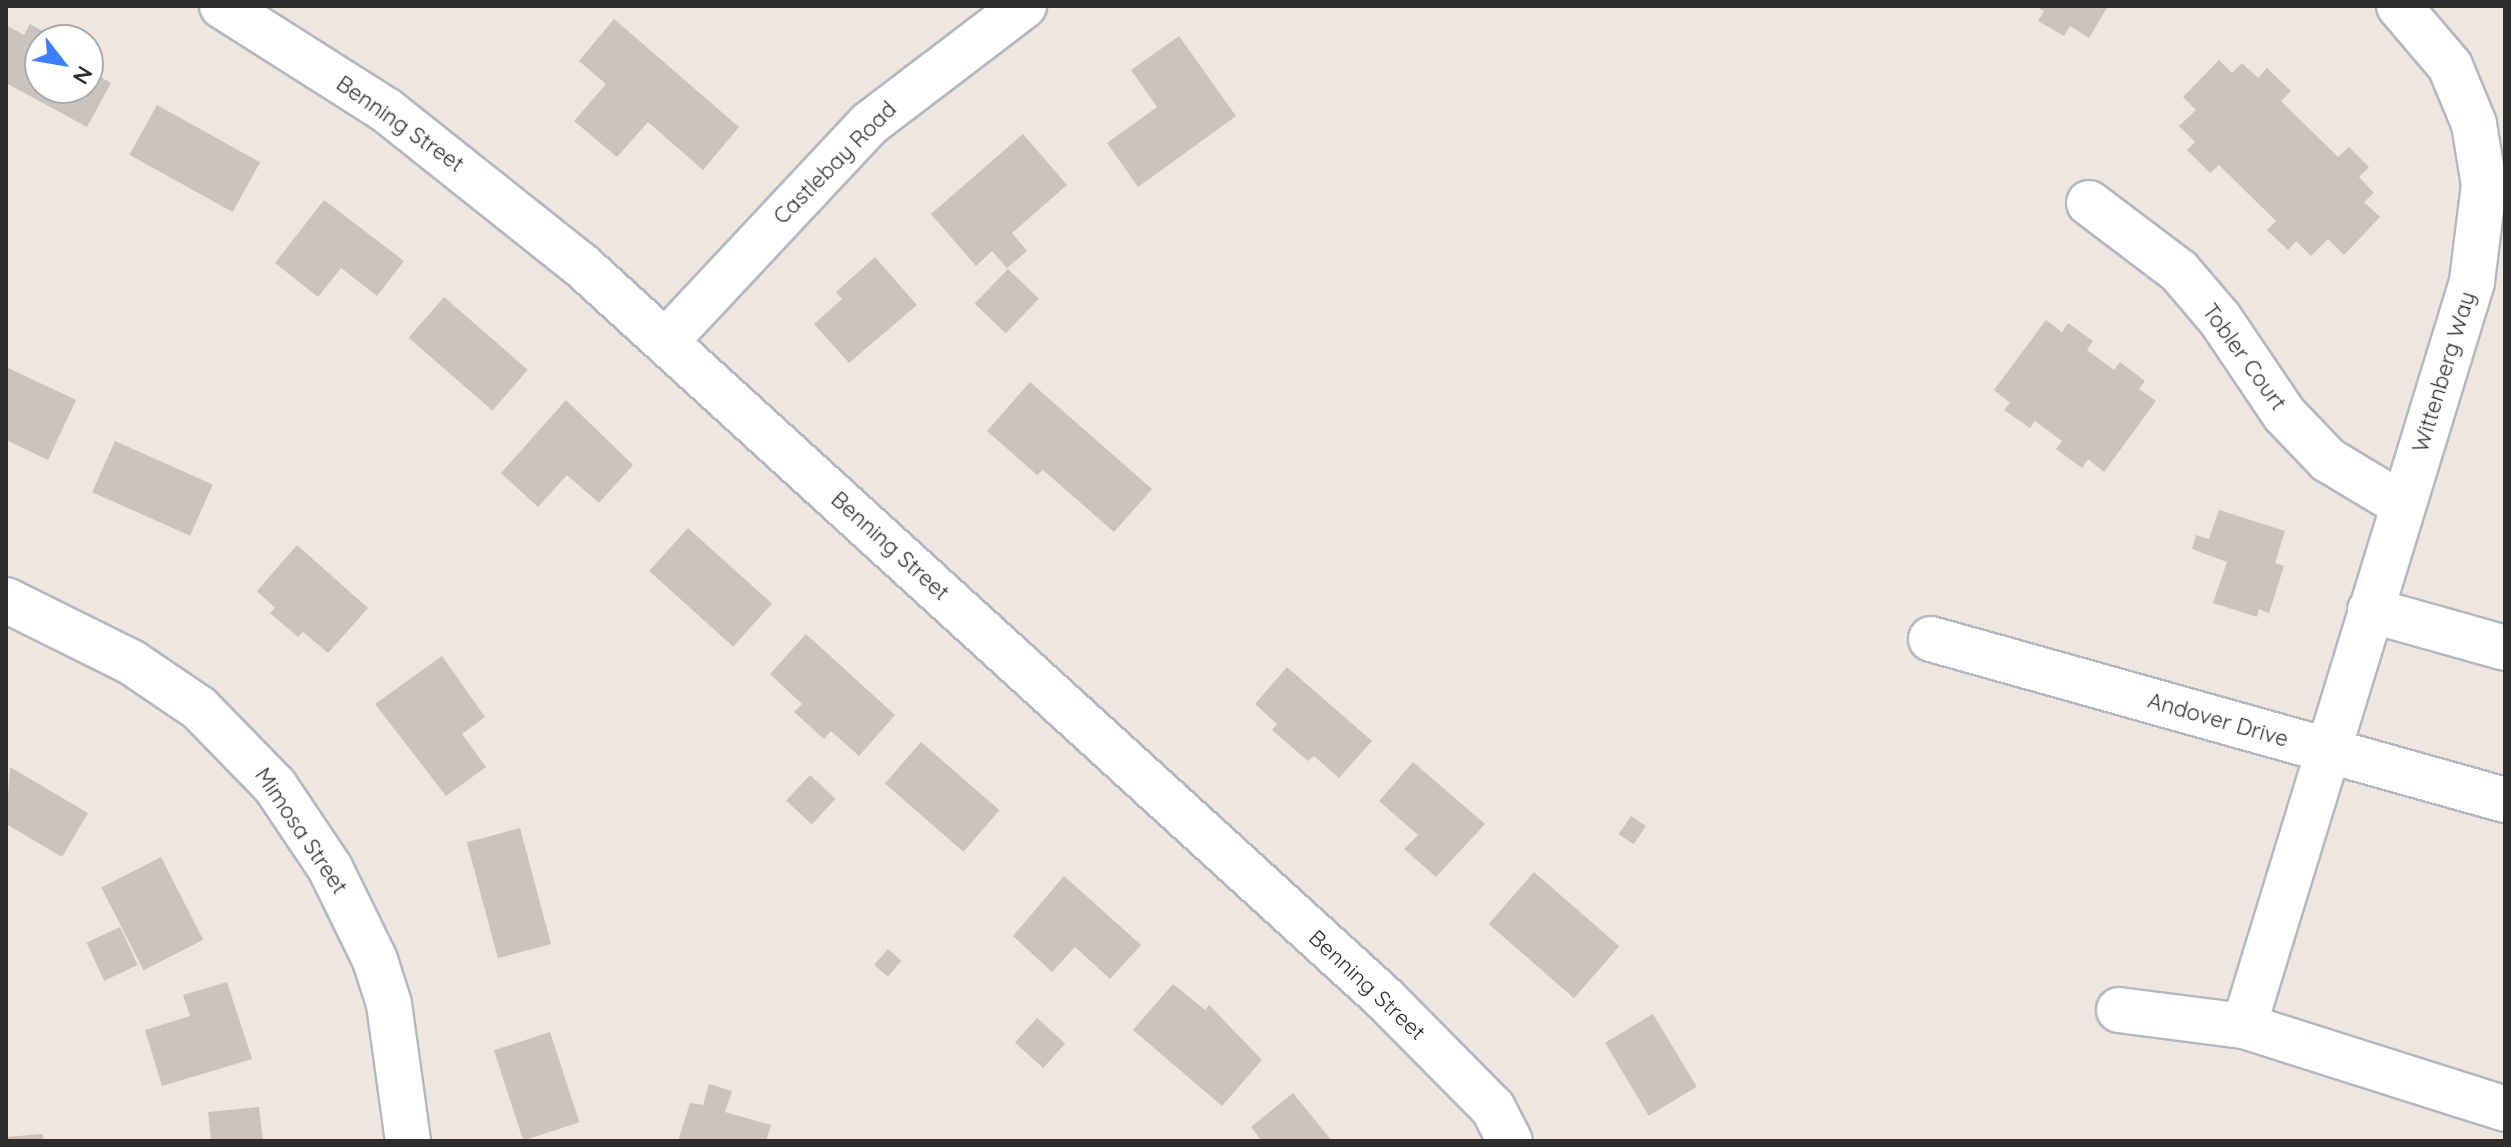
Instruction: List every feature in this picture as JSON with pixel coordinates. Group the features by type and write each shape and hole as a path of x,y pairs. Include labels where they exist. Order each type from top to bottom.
{"street":[{"name":"Benning Street","path":"222,6 386,110 454,160 666,341 1385,999 1493,1108 1510,1141"},
{"name":"Castlebay Road","path":"666,341 869,124 1024,6"},
{"name":"Wittenberg Way","path":"2244,1026 2326,750 2472,282 2484,185 2474,124 2450,66 2399,6"},
{"name":"Tobler Court","path":"2089,203 2179,271 2220,319 2284,414 2328,460 2403,505"},
{"name":"Mimosa Street","path":"6,600 131,662 199,708 275,786 330,868 375,960 389,1004 408,1141"},
{"path":"2370,610 2505,648"},
{"name":"Andover Drive","path":"1931,639 2505,800"},
{"path":"2119,1010 2244,1026 2505,1109"}],"building":[{"path":"2035,6 2108,6 2089,38 2070,26 2064,36 2038,21 2044,11"},
{"path":"614,19 739,127 703,170 648,122 617,157 574,121 606,84 579,61"},
{"path":"6,25 24,35 24,93 6,83"},
{"path":"1179,36 1236,116 1138,187 1107,143 1157,107 1131,70"},
{"path":"2219,60 2232,73 2242,63 2258,78 2267,68 2291,91 2281,101 2338,157 2349,147 2369,167 2359,177 2374,193 2364,202 2380,217 2344,255 2328,239 2311,256 2296,241 2288,250 2267,230 2276,221 2219,165 2210,173 2187,150 2195,142 2179,126 2196,110 2183,97"},
{"path":"104,79 111,83 104,96"},
{"path":"45,104 100,104 87,127"},
{"path":"157,105 260,162 233,212 129,155"},
{"path":"1023,134 1067,185 1012,233 1027,251 1007,268 992,251 976,266 931,214"},
{"path":"324,200 404,261 377,296 341,268 318,297 275,263"},
{"path":"875,257 917,305 849,363 814,324 842,299 836,292"},
{"path":"1008,269 1039,299 1006,333 975,304"},
{"path":"444,297 528,370 492,411 409,338"},
{"path":"2046,320 2062,332 2068,323 2093,341 2087,350 2114,370 2120,362 2145,381 2139,389 2156,401 2104,472 2088,459 2082,468 2056,449 2062,441 2035,421 2030,428 2004,410 2010,403 1994,390"},
{"path":"6,367 76,400 48,460 6,440"},
{"path":"1030,382 1152,489 1114,532 1043,470 1037,475 987,431"},
{"path":"566,400 633,465 599,503 567,475 538,507 501,473"},
{"path":"115,441 213,485 190,536 92,492"},
{"path":"2219,510 2285,531 2275,563 2284,566 2269,613 2259,609 2257,617 2213,603 2227,562 2192,549 2196,535 2209,539"},
{"path":"688,528 772,604 733,647 649,571"},
{"path":"297,545 368,608 328,653 303,632 298,637 270,613 275,608 257,591"},
{"path":"806,634 895,715 859,756 831,731 824,739 794,712 802,704 770,674"},
{"path":"442,656 485,717 462,734 486,767 446,796 375,704"},
{"path":"1287,667 1372,741 1339,778 1314,756 1308,761 1272,730 1277,724 1255,704"},
{"path":"921,742 999,810 963,852 885,784"},
{"path":"1413,762 1485,824 1436,877 1404,849 1418,835 1379,801"},
{"path":"10,767 88,813 62,857 6,824"},
{"path":"810,775 836,799 812,824 786,801"},
{"path":"1631,816 1646,826 1634,844 1619,834"},
{"path":"520,828 551,944 498,958 467,842"},
{"path":"161,857 203,940 144,970 101,887"},
{"path":"1534,872 1619,946 1574,998 1489,924"},
{"path":"1064,876 1141,945 1110,979 1075,947 1052,972 1013,936"},
{"path":"120,927 138,965 104,981 86,943"},
{"path":"888,949 902,961 888,977 874,965"},
{"path":"227,982 252,1059 162,1086 145,1030 190,1016 183,995"},
{"path":"1173,984 1205,1010 1209,1005 1262,1060 1222,1106 1133,1030"},
{"path":"1653,1014 1697,1087 1649,1116 1605,1043"},
{"path":"1037,1018 1065,1043 1043,1068 1015,1043"},
{"path":"550,1032 579,1122 523,1141 494,1050"},
{"path":"709,1084 732,1091 725,1112 771,1125 766,1141 678,1141 690,1103 703,1105"},
{"path":"1293,1093 1332,1141 1262,1141 1251,1127"},
{"path":"259,1107 263,1141 211,1141 208,1112"},
{"path":"43,1134 43,1141 6,1141 6,1137"}]}
